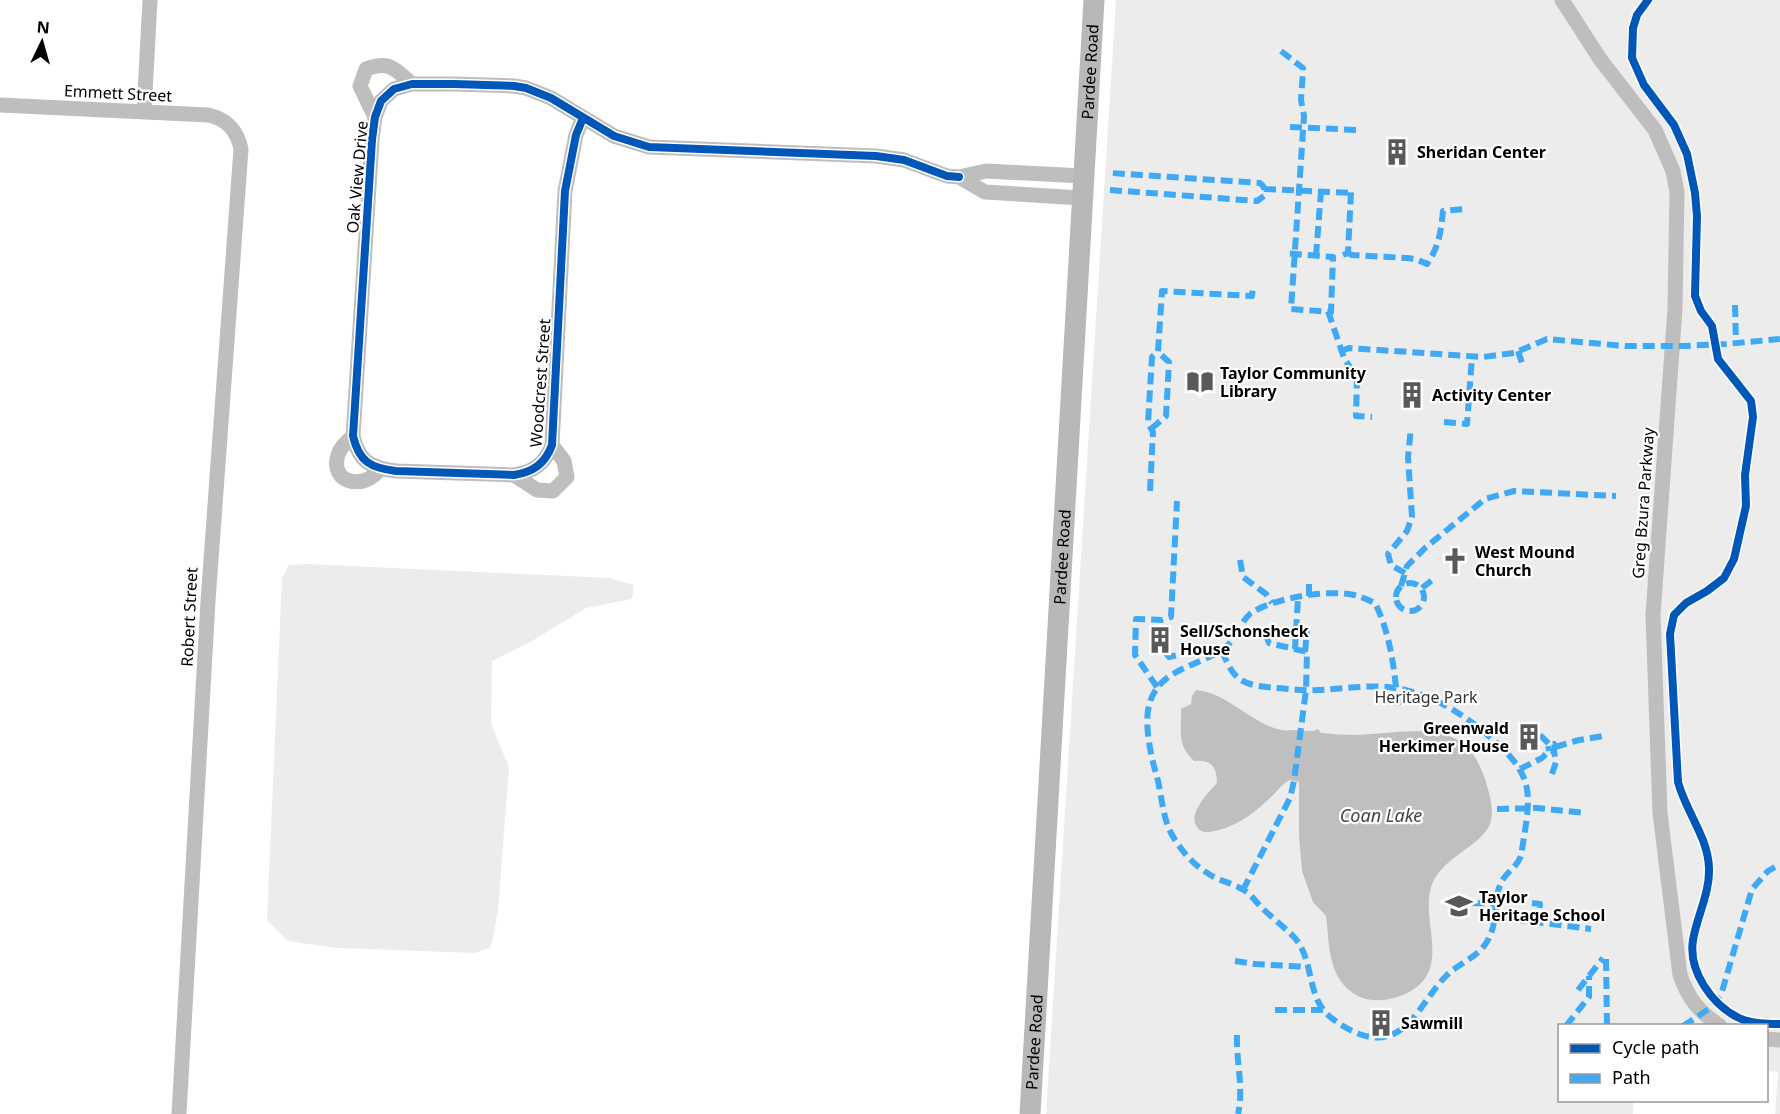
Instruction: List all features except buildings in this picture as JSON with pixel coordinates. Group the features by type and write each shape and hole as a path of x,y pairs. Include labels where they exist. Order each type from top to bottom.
{"main road":[{"name":"Pardee Road","path":"1030,1114 1094,0"}],"street":[{"path":"144,112 150,0"},
{"name":"Greg Bzura Parkway","path":"1562,0 1600,58 1656,130 1673,171 1677,192 1675,308 1653,615 1660,813 1680,975 1694,1004 1716,1024"},
{"name":"Oak View Drive","path":"375,117 360,86 366,69 378,64 390,65 412,84"},
{"name":"Oak View Drive","path":"362,458 353,436 375,117 381,101 394,90 412,84 514,86 551,98 614,136 649,147 876,156 904,160 947,176 959,177 986,171 1083,176"},
{"name":"Emmett Street","path":"0,105 208,115 218,117 230,126"},
{"name":"Woodcrest Street","path":"362,458 368,464 380,469 514,475 537,468 547,458 552,445 565,191 576,135 583,118"},
{"name":"Robert Street","path":"179,1114 208,601 241,149 239,140 230,126"},
{"name":"Oak View Drive","path":"959,177 985,192 1082,198"},
{"name":"Woodcrest Street","path":"353,436 338,454 336,462 342,476 350,481 364,482 375,476 380,469"},
{"name":"Woodcrest Street","path":"514,475 537,490 552,491 567,477 564,461 552,445"}],"green space":[{"name":"Heritage Park","path":"1116,0 1780,0 1780,1114 1775,1114 1778,1072 1768,1071 1768,1024 1558,1024 1558,1102 1634,1102 1633,1114 1046,1114"},
{"path":"309,564 609,578 634,585 632,599 586,608 532,641 492,661 491,724 509,767 498,911 491,947 475,953 336,948 288,941 267,920 282,578 289,565"}],"water":[{"name":"Coan Lake","path":"1196,690 1208,692 1259,721 1281,730 1318,729 1321,733 1353,735 1411,731 1438,733 1461,742 1473,754 1487,784 1492,813 1490,824 1479,839 1446,865 1433,882 1429,897 1432,961 1427,975 1416,988 1397,997 1372,1000 1358,996 1340,981 1332,961 1326,916 1313,902 1302,871 1299,836 1299,782 1290,780 1253,812 1231,826 1207,832 1197,827 1195,816 1197,810 1217,783 1212,765 1205,761 1194,761 1182,743 1181,709 1191,704"}],"marked path":[{"path":"1281,51 1303,68 1301,100 1304,116 1291,309 1331,312 1333,257 1284,253"},
{"path":"1290,127 1358,130"},
{"path":"1110,190 1257,201 1264,196 1264,187 1260,183 1111,173"},
{"path":"1264,189 1354,193"},
{"path":"1316,256 1321,191"},
{"path":"1343,255 1348,253 1351,192"},
{"path":"1348,253 1416,259 1427,264 1439,239 1443,211 1464,209"},
{"path":"1150,491 1153,432 1148,423 1152,357 1158,352 1162,291 1252,296 1253,286"},
{"path":"1735,305 1736,343"},
{"path":"1328,311 1344,358 1357,378 1356,416 1372,417"},
{"path":"1341,351 1349,348 1483,357 1514,353 1547,339 1625,346 1683,346 1780,339"},
{"path":"1518,351 1523,366"},
{"path":"1151,429 1166,416 1169,362 1158,352"},
{"path":"1444,422 1467,424 1472,357"},
{"path":"1405,573 1391,565 1388,554 1407,531 1412,517 1408,457 1411,428"},
{"path":"1401,586 1407,566 1425,548 1485,499 1514,491 1616,496"},
{"path":"1157,687 1135,655 1136,619 1162,620 1171,617 1177,501"},
{"path":"1240,560 1243,577 1266,594 1272,603"},
{"path":"1422,588 1436,577"},
{"path":"1309,579 1309,596"},
{"path":"1410,583 1420,587 1424,597 1420,607 1410,611 1400,607 1396,597 1400,587 1410,583"},
{"path":"1222,651 1235,675 1242,681 1257,686 1308,690 1386,687 1395,688 1407,690 1419,694 1454,710 1484,732 1514,761 1522,774 1528,800 1521,856 1503,879 1499,889 1494,924 1489,938 1475,955 1446,976 1400,1030 1389,1036 1375,1037 1359,1034 1338,1023 1327,1014 1316,996 1304,954 1293,936 1248,893 1203,870 1180,847 1171,833 1164,812 1150,750 1147,719 1150,702 1164,680 1222,650 1232,641 1251,613 1288,599 1333,593 1358,596 1375,603 1389,641 1394,668 1395,682 1397,695 1398,709"},
{"path":"1295,649 1298,598"},
{"path":"1305,652 1307,631"},
{"path":"1243,890 1290,798 1306,690 1307,652 1269,643 1267,638"},
{"path":"1166,653 1169,657 1183,654 1190,646 1187,642"},
{"path":"1540,735 1549,744"},
{"path":"1555,747 1603,736"},
{"path":"1520,769 1542,758 1549,751 1554,751 1554,744 1548,745 1549,751"},
{"path":"1552,774 1556,762 1554,751"},
{"path":"1497,809 1537,808 1585,813"},
{"path":"1686,1024 1709,1009 1721,995 1752,889 1768,871 1780,864"},
{"path":"1456,896 1474,903 1497,904"},
{"path":"1498,900 1512,901"},
{"path":"1532,903 1540,904 1538,922"},
{"path":"1496,917 1591,929"},
{"path":"1578,990 1603,958"},
{"path":"1606,959 1607,1024"},
{"path":"1235,961 1308,967"},
{"path":"1568,1024 1589,997 1589,976"},
{"path":"1275,1010 1323,1010"},
{"path":"1237,1035 1240,1084 1238,1114"}],"cycle path":[{"path":"1648,0 1637,15 1633,28 1632,58 1644,85 1674,125 1687,154 1697,216 1695,296 1701,311 1712,326 1718,359 1751,401 1753,417 1745,475 1746,506 1734,559 1724,578 1686,603 1674,615 1670,634 1678,782 1705,846 1709,868 1692,952 1698,975 1711,996 1720,1005 1744,1020 1780,1024"},
{"path":"583,118 576,135 565,191 552,445 546,457 533,469 514,475 396,471 380,468 367,462 359,452 353,436 372,140 375,117 381,101 394,89 412,84 514,86 551,98 614,136 649,147 876,156 904,160 947,176 959,177"}],"place":[{"name":"Sheridan Center","path":"1397,152"},
{"name":"Taylor Community Library","path":"1200,382"},
{"name":"Activity Center","path":"1412,395"},
{"name":"West Mound Church","path":"1455,561"},
{"name":"Sell/Schonsheck House","path":"1160,640"},
{"name":"Greenwald Herkimer House","path":"1529,737"},
{"name":"Taylor Heritage School","path":"1459,906"},
{"name":"Sawmill","path":"1381,1023"}]}
